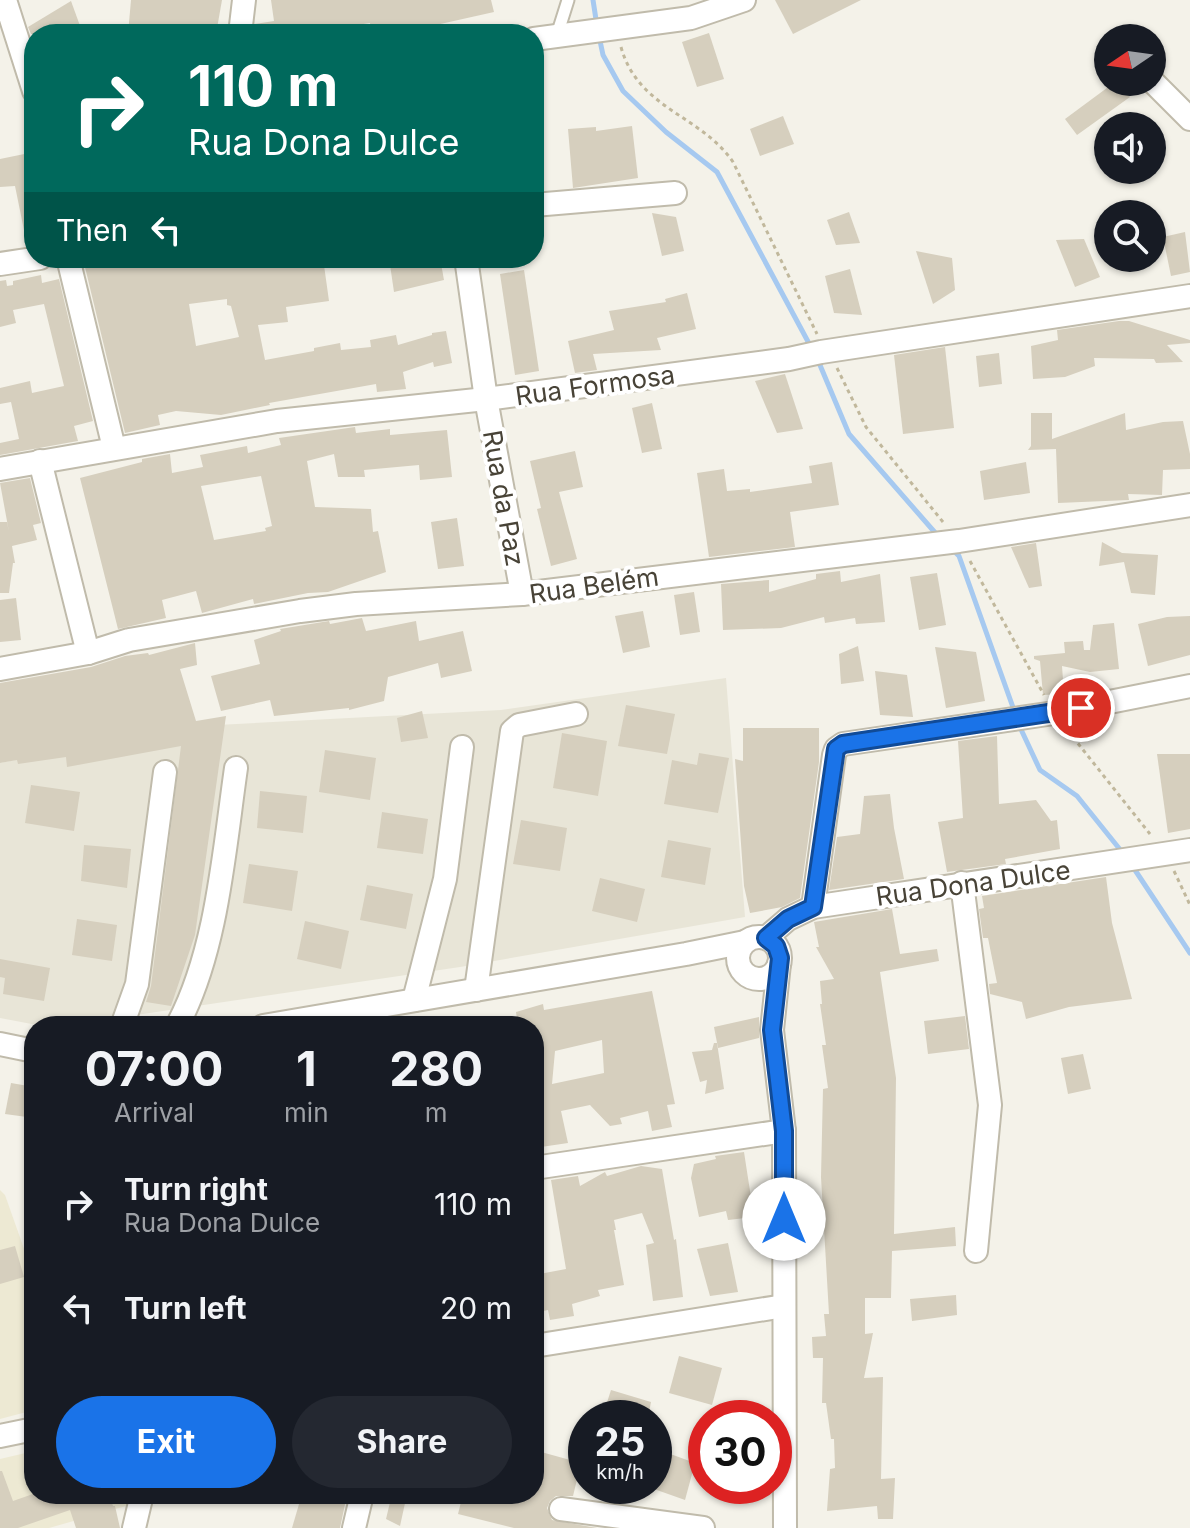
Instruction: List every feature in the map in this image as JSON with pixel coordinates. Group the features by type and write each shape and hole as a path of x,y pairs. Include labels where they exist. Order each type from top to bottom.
{"street":[{"path":"5,0 24,60"},
{"path":"241,24 244,0"},
{"path":"544,37 691,18 744,0"},
{"path":"1166,95 1190,119"},
{"path":"544,204 675,193"},
{"path":"0,264 24,260"},
{"path":"70,268 114,448"},
{"name":"Rua da Paz","path":"467,268 486,399 522,594"},
{"name":"Rua Formosa","path":"0,469 277,421 486,399 789,359 1190,296"},
{"path":"40,461 88,653"},
{"name":"Rua Belém","path":"0,669 88,653 129,640 300,611 356,604 522,594 959,541 1190,505"},
{"path":"813,907 834,755 843,744 1044,715 1190,686"},
{"path":"476,990 512,731 519,725 576,714"},
{"path":"414,1000 445,879 462,747"},
{"path":"182,1016 214,915 236,768"},
{"path":"126,1016 137,984 165,772"},
{"name":"Rua Dona Dulce","path":"756,940 813,907 1190,850"},
{"path":"962,883 990,1105 976,1251"},
{"path":"321,1016 756,940 776,946 779,964 772,1030 784,1131 785,1528"},
{"path":"756,940 739,952 772,1030"},
{"path":"686,954 748,974 772,974 779,964"},
{"path":"0,1044 24,1049"},
{"path":"544,1167 784,1131"},
{"path":"544,1344 784,1306"},
{"path":"0,1436 24,1431"},
{"path":"136,1524 140,1504"},
{"path":"354,1528 360,1504"},
{"path":"561,1509 703,1528"}],"lane":[{"path":"565,34 568,0"}],"path":[{"path":"612,28 626,64 644,90 723,147 733,162 825,352 866,427 959,541 1044,715 1158,855 1190,905"}],"shaded area":[{"path":"726,678 745,917 460,967 136,1015 24,1016 24,1023 0,1018 0,763 178,727 501,710"},
{"path":"0,1190 5,1195 24,1249 24,1413 0,1419"},
{"path":"24,1453 24,1504 133,1504 49,1528 0,1528 0,1459"}],"building":[{"path":"131,0 222,0 218,24 129,24"},
{"path":"271,0 491,0 494,12 440,24 255,24 274,21"},
{"path":"775,0 861,0 793,34"},
{"path":"71,1 79,24 33,24"},
{"path":"709,33 724,79 697,87 682,42"},
{"path":"1096,96 1130,97 1109,112 1094,112 1094,123 1077,135 1065,119"},
{"path":"783,116 794,144 760,156 750,129"},
{"path":"632,126 638,178 573,188 568,129 596,127 596,131"},
{"path":"24,154 24,230 15,186 0,187 0,159"},
{"path":"849,212 860,243 836,245 827,220"},
{"path":"652,213 676,217 684,251 662,256"},
{"path":"1185,232 1190,272 1171,276 1166,236"},
{"path":"1084,239 1094,263 1094,272 1098,272 1100,277 1075,287 1056,240"},
{"path":"916,251 952,258 955,290 933,304"},
{"path":"85,268 324,268 329,301 286,307 288,322 258,325 265,360 340,343 341,350 371,347 370,340 396,335 398,345 446,331 452,363 434,367 433,362 403,372 406,389 377,392 376,384 221,415 176,411 158,415 160,425 125,433","holes":["227,299 227,305 231,306 239,337 196,346 189,304"]},
{"path":"390,268 442,268 444,280 394,292"},
{"path":"850,269 862,315 834,313 825,276"},
{"path":"524,270 539,371 515,375 500,274"},
{"path":"41,275 42,283 59,279 93,421 74,426 78,441 0,455 0,443 19,439 11,402 0,404 0,388 30,381 32,393 64,386 44,304 13,310 16,323 0,327 0,281 6,280 7,286 13,285 13,281"},
{"path":"687,293 696,329 657,338 661,350 593,354 597,370 575,373 568,341 614,330 609,311 666,302 665,299"},
{"path":"1129,321 1190,340 1190,343 1167,345 1183,362 1094,358 1095,366 1065,377 1033,379 1031,346 1058,340 1057,330"},
{"path":"945,347 954,428 903,434 894,355"},
{"path":"999,353 1002,384 979,387 976,356"},
{"path":"785,374 803,429 777,433 755,381"},
{"path":"652,403 662,449 642,453 632,408"},
{"path":"1031,413 1052,413 1052,439 1125,413 1126,430 1183,421 1190,469 1163,470 1162,495 1128,494 1129,500 1058,503 1056,449 1028,450 1031,446"},
{"path":"355,427 356,433 390,429 390,435 447,430 452,477 420,480 419,465 364,470 365,477 338,477 334,454 307,461 315,507 371,509 373,532 378,531 386,572 328,592 254,604 253,599 202,613 196,591 162,600 166,618 118,629 80,478 170,454 172,473 203,467 200,455 247,446 248,453 281,445 279,438","holes":["261,476 272,526 265,528 266,531 214,540 201,486"]},
{"path":"575,451 583,487 559,492 577,559 551,566 537,509 541,508 530,461"},
{"path":"832,462 839,505 790,512 795,547 709,557 697,473 724,469 727,491 750,489 750,492 812,483 809,466"},
{"path":"1026,462 1030,493 984,500 980,471"},
{"path":"30,478 41,523 33,525 37,540 12,546 15,563 9,593 0,593 0,522 7,522 9,532 0,483"},
{"path":"457,518 464,566 438,569 431,522"},
{"path":"1102,542 1122,553 1158,555 1155,595 1131,593 1124,562 1099,566"},
{"path":"1036,543 1042,586 1029,588 1011,547"},
{"path":"840,571 841,582 880,574 885,622 856,624 855,618 825,623 824,617 781,628 723,630 721,584 769,580 769,592 816,579 816,574"},
{"path":"937,573 946,625 919,630 910,577"},
{"path":"694,592 700,632 680,635 674,595"},
{"path":"16,598 21,640 0,642 0,600"},
{"path":"643,611 650,647 623,653 615,616"},
{"path":"1190,616 1190,655 1148,666 1138,624 1167,617"},
{"path":"362,618 366,631 416,621 419,641 463,631 472,671 441,678 438,663 388,677 384,701 349,710 274,716 270,700 221,711 211,676 260,664 254,640 280,629"},
{"path":"1114,623 1119,669 1090,672 1062,666 1064,694 1043,695 1040,661 1034,656 1065,653 1064,642 1083,641 1084,650 1090,650 1093,625"},
{"path":"195,643 197,665 180,669 196,721 226,716 195,935 171,1006 146,1002 151,986 181,746 67,767 66,757 18,764 17,760 0,763 0,683 91,667 125,656 149,655"},
{"path":"858,646 864,681 841,684 839,654"},
{"path":"935,647 976,652 985,701 946,708"},
{"path":"875,671 907,675 913,717 880,715"},
{"path":"626,705 675,714 667,754 618,746"},
{"path":"422,711 428,738 401,742 397,718"},
{"path":"743,728 819,728 819,762 800,898 782,907 750,913 744,886 735,759 743,761"},
{"path":"562,733 607,741 598,796 553,788"},
{"path":"997,736 999,804 1036,800 1051,821 1057,820 1060,849 1005,859 1006,864 947,872 938,822 963,818 958,741"},
{"path":"325,750 376,758 370,800 319,792"},
{"path":"699,753 729,758 718,813 664,804 672,760 697,765"},
{"path":"1157,754 1190,754 1190,829 1168,833"},
{"path":"31,785 80,792 74,831 25,823"},
{"path":"260,791 307,796 303,833 257,828"},
{"path":"890,794 904,879 829,890 837,837 860,834 864,796"},
{"path":"382,812 428,819 423,854 377,848"},
{"path":"521,820 567,828 560,871 513,864"},
{"path":"668,840 711,848 705,885 661,877"},
{"path":"84,845 131,849 127,888 81,881"},
{"path":"249,864 298,871 292,911 243,903"},
{"path":"1106,877 1112,923 1132,999 1069,1007 1026,1019 1022,1002 990,994 989,984 997,983 988,938 983,938 979,909 984,908 982,896"},
{"path":"600,878 645,889 637,922 592,911"},
{"path":"367,885 413,894 406,929 360,920"},
{"path":"892,909 900,954 937,949 939,961 880,972 896,1078 894,1234 955,1227 956,1246 892,1251 891,1298 865,1298 865,1334 873,1333 864,1378 883,1377 881,1479 895,1478 893,1519 878,1519 877,1506 827,1511 830,1469 835,1468 834,1439 831,1439 826,1403 822,1403 823,1358 813,1358 812,1337 826,1336 824,1314 829,1314 821,1177 823,1089 828,1088 822,1045 826,1045 820,981 834,979 816,947 819,947 814,922"},
{"path":"77,919 117,925 112,961 72,955"},
{"path":"305,921 349,931 341,969 297,959"},
{"path":"0,959 50,968 44,1001 3,994 5,978 0,977"},
{"path":"652,991 675,1104 667,1105 672,1127 652,1131 648,1111 620,1118 622,1124 610,1126 590,1105 561,1111 568,1143 544,1147 544,1016 517,1016 516,1012 543,1004 544,1010","holes":["602,1040 604,1073 552,1084 555,1051"]},
{"path":"965,1016 969,1049 928,1054 924,1021"},
{"path":"759,1017 759,1038 718,1048 714,1027"},
{"path":"714,1043 717,1043 724,1089 705,1094 707,1080 700,1082 692,1052 712,1050"},
{"path":"1083,1054 1091,1089 1068,1094 1061,1058"},
{"path":"11,1083 24,1085 24,1117 5,1114"},
{"path":"744,1152 754,1217 728,1220 726,1211 699,1217 691,1178 694,1164 716,1159 715,1156"},
{"path":"641,1166 662,1169 676,1239 683,1297 653,1301 646,1245 654,1243 642,1213 614,1220 624,1285 598,1290 600,1296 572,1304 574,1316 550,1320 548,1310 544,1311 544,1273 566,1269 551,1180 578,1176 580,1186 605,1172 607,1176"},
{"path":"728,1243 738,1292 710,1296 697,1249"},
{"path":"15,1246 24,1277 0,1284 0,1250"},
{"path":"956,1295 957,1315 912,1321 910,1299"},
{"path":"679,1356 722,1368 713,1400 694,1400 669,1393"},
{"path":"611,1390 644,1400 608,1400"},
{"path":"544,1453 568,1459 568,1496 556,1496 550,1501 547,1508 552,1520 597,1528 514,1528 458,1514 460,1504 544,1504"},
{"path":"672,1455 688,1460 685,1500 672,1495"},
{"path":"2,1471 13,1501 24,1497 24,1504 112,1504 120,1528 76,1528 70,1510 18,1528 0,1528"},
{"path":"299,1504 345,1504 340,1528 292,1528"},
{"path":"390,1504 405,1504 400,1526 386,1519"}],"waterway":[{"path":"593,0 597,26"},
{"path":"599,36 603,55 623,91 666,132 717,172 812,349"},
{"path":"817,358 849,434 938,536"},
{"path":"951,548 959,556 1015,713"},
{"path":"1018,723 1040,770 1077,796 1122,852"},
{"path":"1133,867 1190,953"}],"route":[{"path":"784,1219 784,1131 772,1030 780,958 776,946 766,938 788,919 813,907 836,749 843,744 1081,708"}]}
